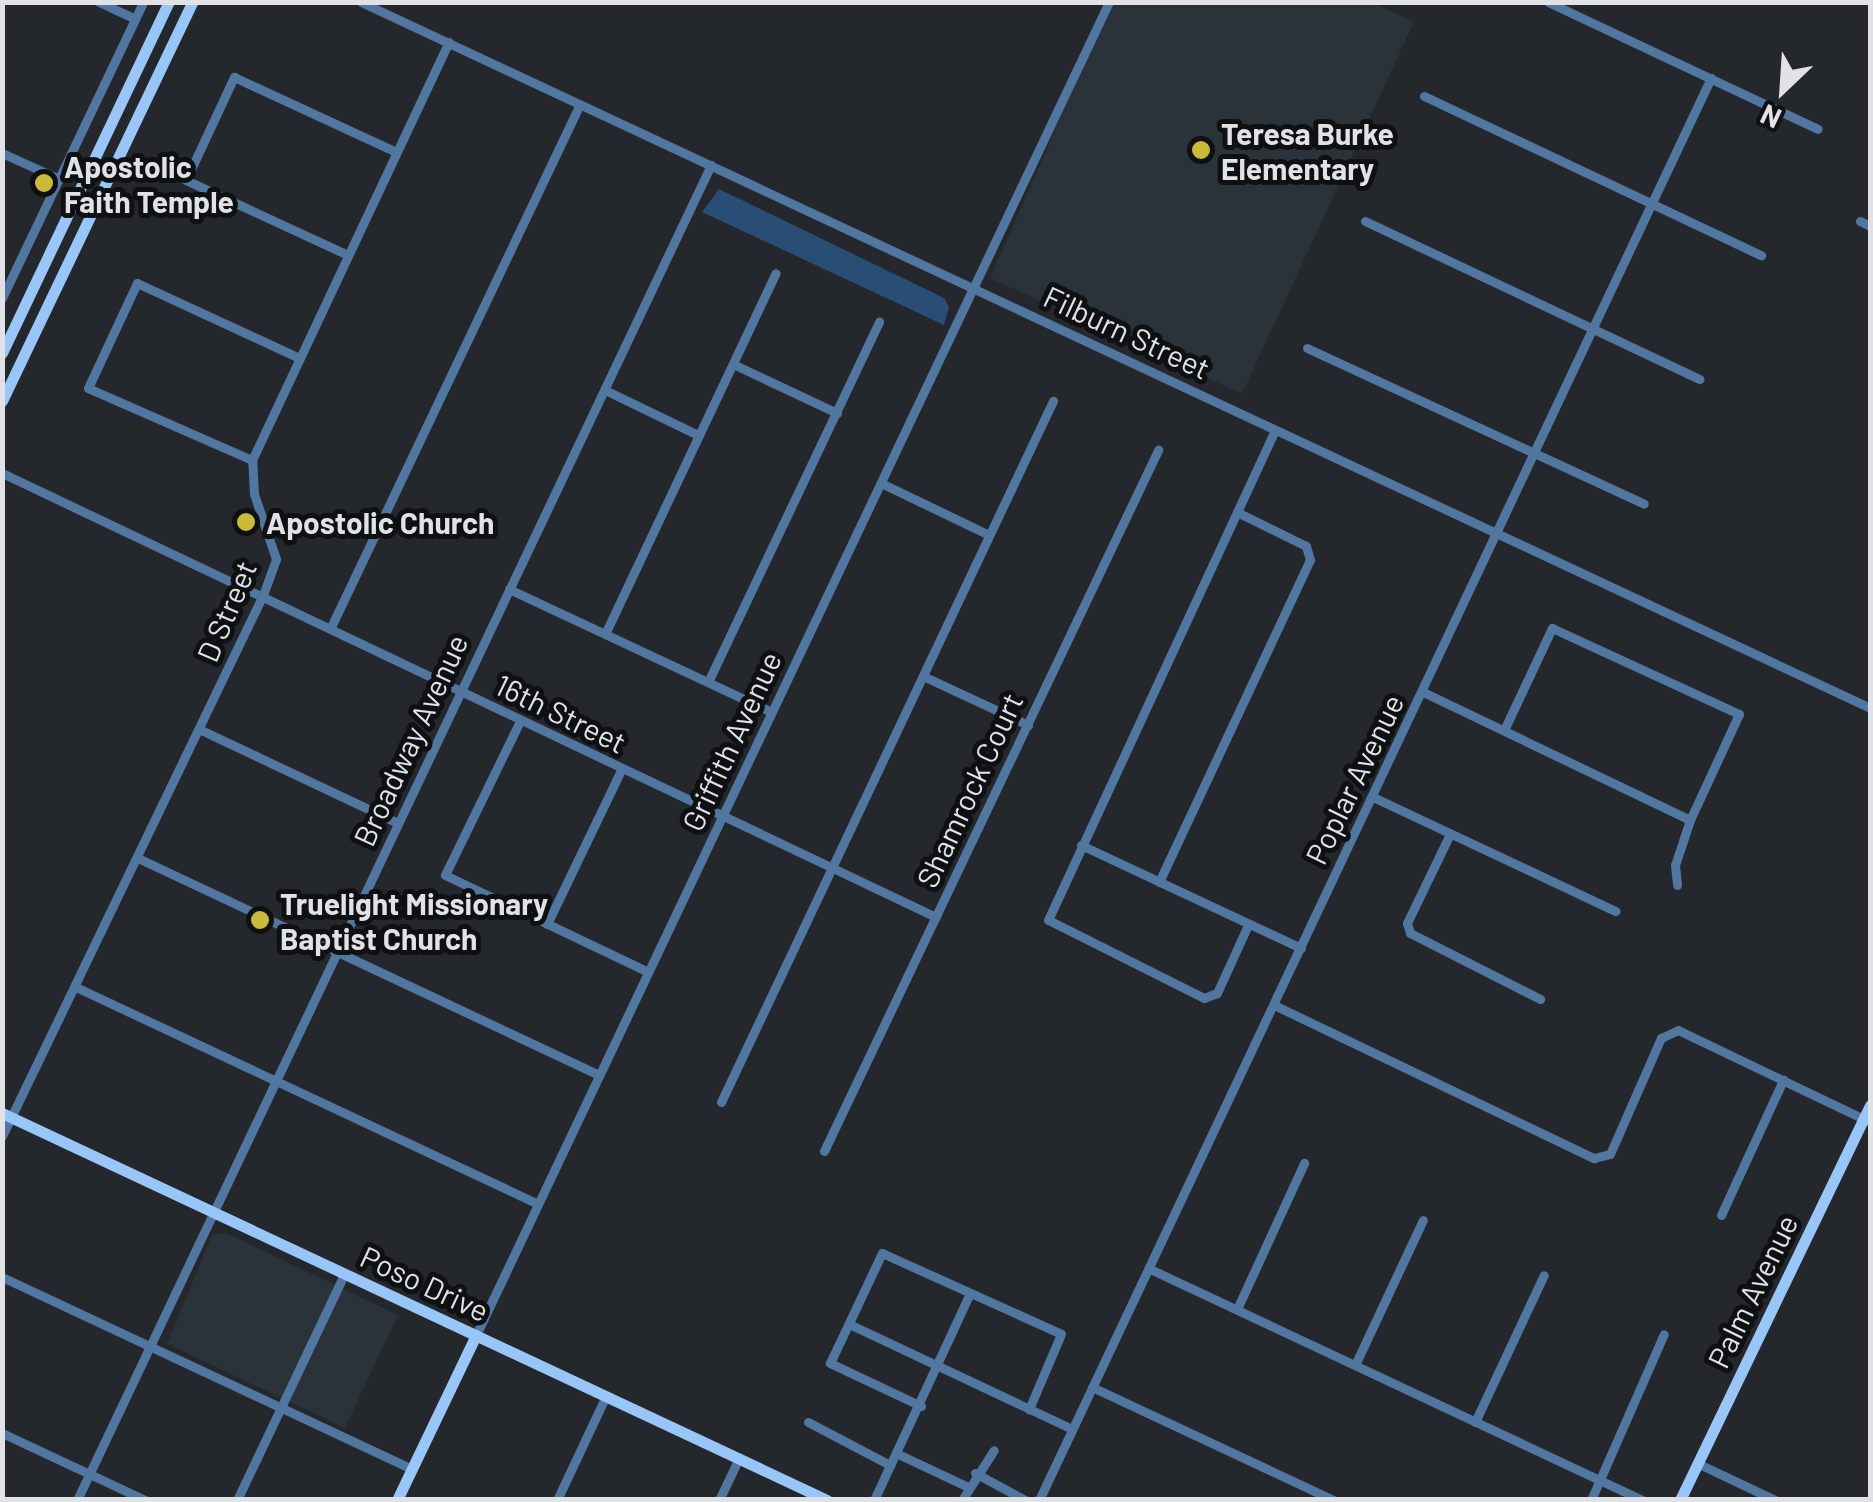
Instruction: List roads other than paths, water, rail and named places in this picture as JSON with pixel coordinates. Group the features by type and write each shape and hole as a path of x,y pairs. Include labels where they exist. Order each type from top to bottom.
{"main road":[{"path":"2,353 169,2"},
{"path":"2,401 192,2"},
{"name":"Palm Avenue","path":"1680,1500 1867,1120 1870,1105"},
{"name":"Poso Drive","path":"8,1115 827,1500"},
{"name":"Griffith Avenue","path":"398,1500 476,1335"}],"street":[{"path":"100,2 135,20"},
{"path":"2,298 144,2"},
{"name":"Filburn Street","path":"361,2 1870,708"},
{"name":"Griffith Avenue","path":"476,1335 1109,2"},
{"path":"1548,2 1818,128"},
{"path":"299,358 137,282 88,388 252,460 449,42"},
{"path":"348,255 186,180 234,77 396,152"},
{"name":"Poplar Avenue","path":"1040,1500 1711,78"},
{"path":"1424,96 1762,255"},
{"path":"331,627 580,104"},
{"path":"2,153 59,180"},
{"name":"Broadway Avenue","path":"77,1500 711,165"},
{"path":"1860,220 1870,226"},
{"path":"1365,221 1700,379"},
{"path":"605,634 776,273"},
{"path":"708,682 880,322"},
{"path":"1307,348 1644,504"},
{"path":"733,364 837,413"},
{"path":"605,390 698,436"},
{"path":"721,1102 1053,401"},
{"path":"1248,924 1217,993 1204,998 1054,926 1049,913 1276,430"},
{"name":"Shamrock Court","path":"824,1152 1158,450"},
{"name":"D Street","path":"2,1136 8,1115 78,988 263,595 276,559 254,494 252,460"},
{"name":"16th Street","path":"2,472 936,918"},
{"path":"881,484 989,535"},
{"path":"1159,882 1310,560 1306,546 1237,512"},
{"path":"509,589 772,712"},
{"path":"1504,730 1552,628 1739,714 1690,820 1675,865 1677,886"},
{"path":"923,676 1028,725"},
{"path":"1423,692 1690,820"},
{"path":"520,721 446,875 648,972"},
{"path":"201,730 398,823"},
{"path":"547,924 621,770"},
{"path":"1373,797 1615,911"},
{"path":"1450,834 1407,923 1410,933 1540,999"},
{"path":"1081,845 1301,948"},
{"path":"140,859 599,1075"},
{"path":"78,988 538,1204"},
{"path":"1274,1005 1594,1158 1610,1154 1668,1032 1678,1030 1867,1120"},
{"path":"1721,1215 1783,1080"},
{"path":"1237,1309 1304,1163"},
{"path":"1355,1365 1423,1220"},
{"path":"922,1406 830,1364 882,1253 1062,1334 1029,1408"},
{"path":"1150,1269 1642,1500"},
{"path":"237,1500 345,1273"},
{"path":"2,1276 412,1469"},
{"path":"1476,1422 1544,1276"},
{"path":"874,1500 922,1406 970,1293"},
{"path":"849,1324 939,1363 1072,1429"},
{"path":"1591,1500 1664,1334"},
{"path":"1092,1388 1333,1500"},
{"path":"557,1500 606,1396"},
{"path":"808,1422 890,1466"},
{"path":"2,1433 145,1500"},
{"path":"962,1500 975,1474 994,1450"},
{"path":"898,1454 968,1487"},
{"path":"719,1500 739,1458"},
{"path":"1697,1464 1775,1500"},
{"path":"975,1474 1025,1500"}],"place":[{"name":"Teresa Burke Elementary","path":"1201,150"},
{"name":"Apostolic Faith Temple","path":"44,183"},
{"name":"Apostolic Church","path":"246,522"},
{"name":"Truelight Missionary Baptist Church","path":"260,920"}]}
